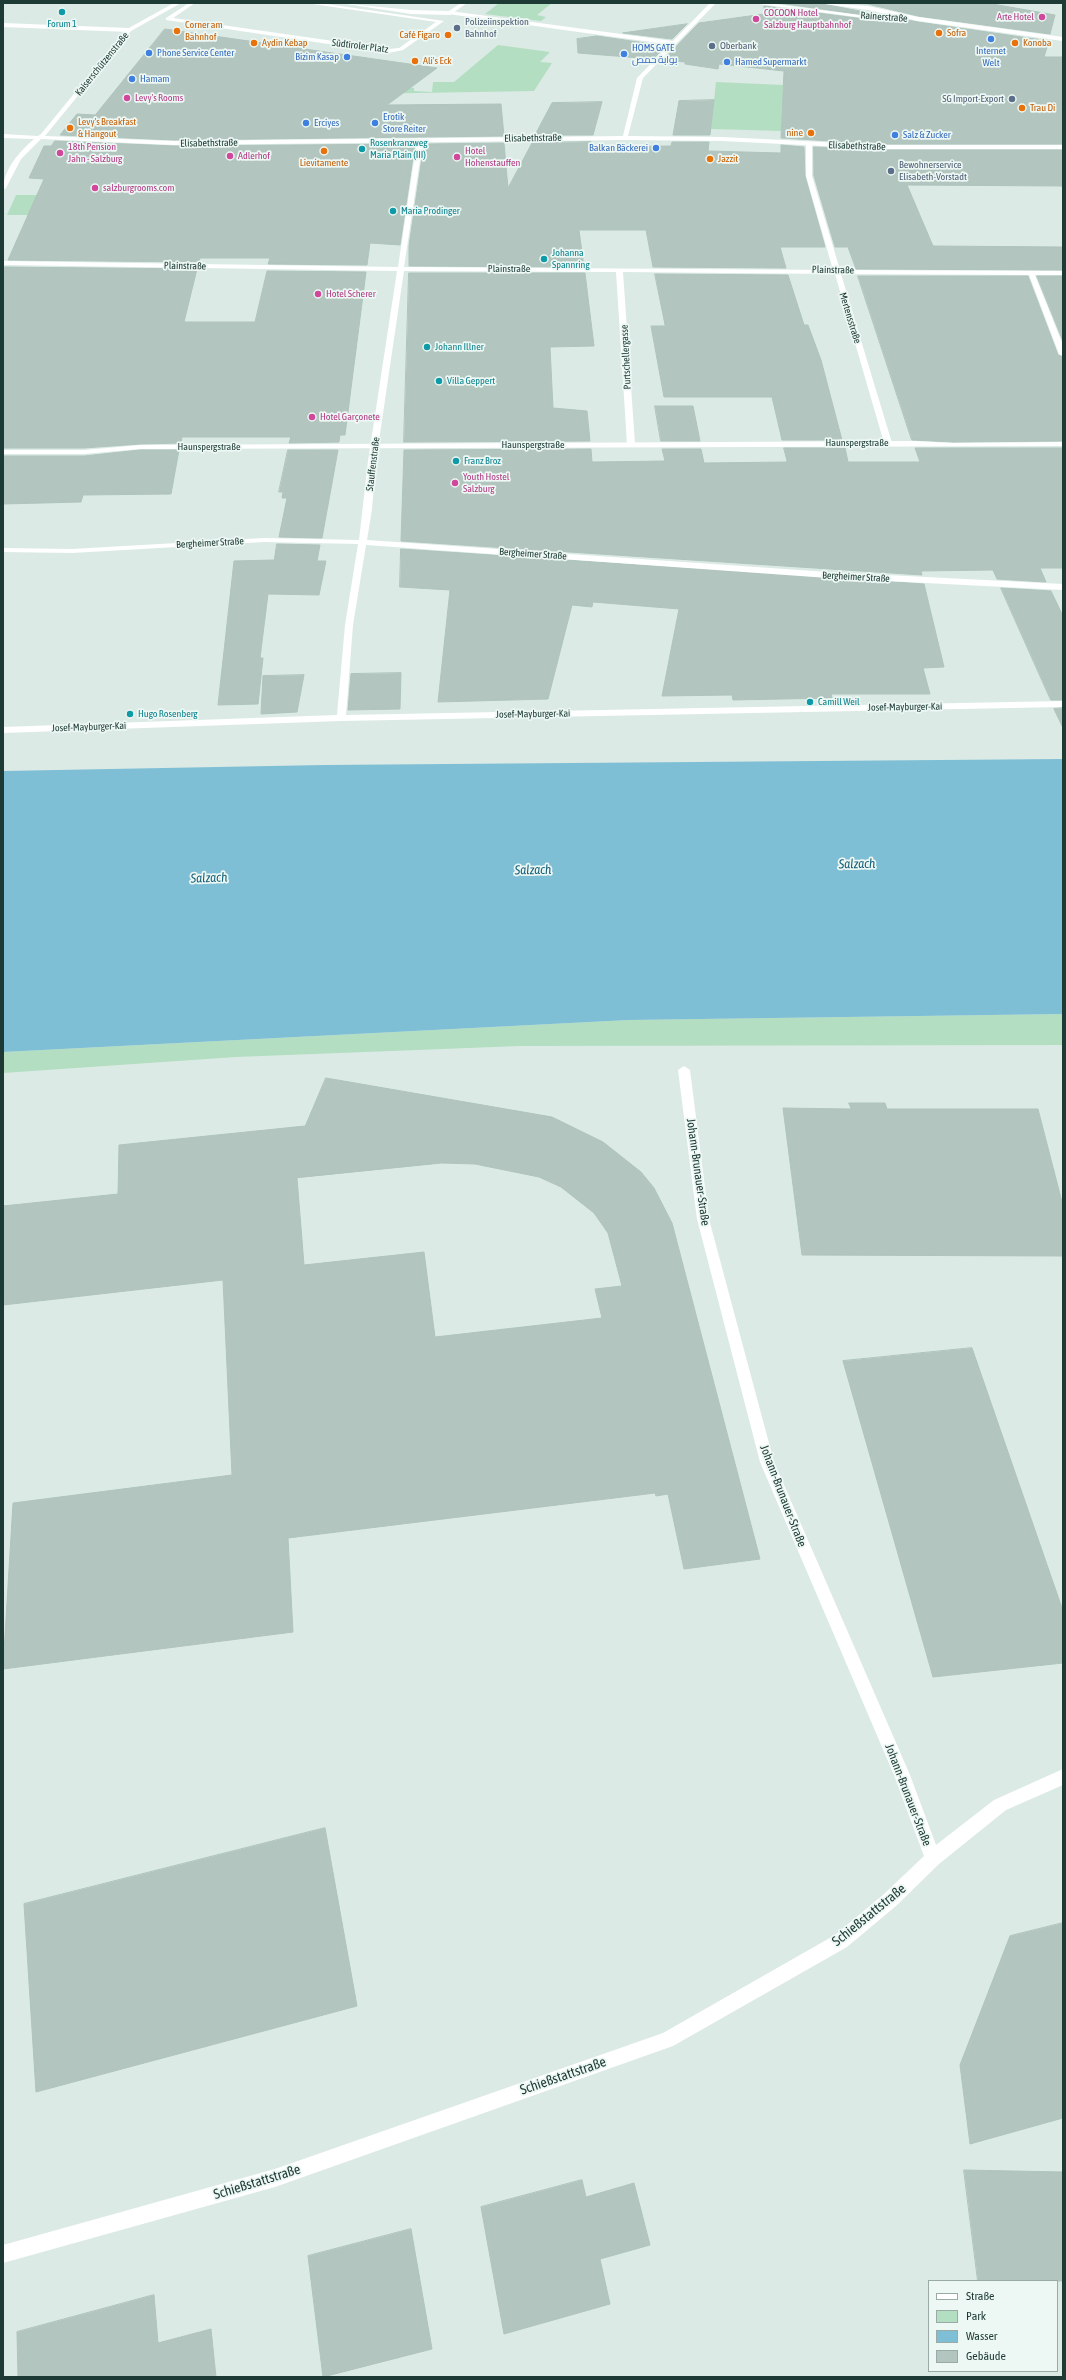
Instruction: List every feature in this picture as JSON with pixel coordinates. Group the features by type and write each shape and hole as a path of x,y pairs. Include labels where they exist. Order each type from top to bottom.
{"street":[{"name":"Kaiserschützenstraße","path":"3,188 18,157 38,139 95,74 129,30 178,3"},
{"name":"Südtiroler Platz","path":"192,3 168,19 389,50 401,49 441,21 309,3"},
{"path":"343,3 411,12 450,13 673,43"},
{"path":"450,13 464,3"},
{"path":"624,138 640,78 713,3"},
{"name":"Rainerstraße","path":"754,3 890,20 918,19"},
{"name":"Rainerstraße","path":"821,3 894,12 918,19 1063,39"},
{"path":"3,25 129,30"},
{"name":"Elisabethstraße","path":"3,136 38,139 174,143 624,138 722,139 809,144 950,148 1063,147"},
{"name":"Stauffenstraße","path":"341,718 350,625 368,509 374,446 420,140"},
{"name":"Mertensstraße","path":"809,144 809,176 888,443"},
{"name":"Plainstraße","path":"3,263 401,269 1063,272"},
{"name":"Purtschellergasse","path":"620,269 631,444"},
{"path":"1031,272 1063,354"},
{"name":"Haunspergstraße","path":"3,452 84,452 140,447 888,443 953,445 1063,444"},
{"name":"Bergheimer Straße","path":"3,550 72,551 264,540 362,542 828,575 1063,587"},
{"name":"Josef-Mayburger-Kai","path":"3,730 341,718 1063,704"},
{"name":"Johann-Brunauer-Straße","path":"684,1070 703,1219 767,1462 902,1775 933,1858"},
{"name":"Schießstattstraße","path":"3,2254 276,2178 667,2040 841,1941 890,1900 933,1858 1000,1805 1063,1777"}],"green space":[{"path":"499,3 552,3 537,15 546,17 541,21 485,14"},
{"path":"498,45 550,52 540,62 552,63 534,91 302,95 381,83 414,88 414,91 432,92 433,82 454,82"},
{"path":"716,82 783,85 781,131 711,129"},
{"path":"16,195 43,195 41,215 7,215"},
{"path":"1063,1014 1063,1045 520,1046 236,1057 3,1073 3,1052 629,1020"}],"water":[{"name":"Salzach","path":"1063,759 1063,1014 629,1020 3,1052 3,771 324,765"}],"building":[{"path":"779,3 817,3 918,22 1049,41 1044,57 1063,57 1063,144 883,144 781,138 784,71 719,64 718,69 685,64 685,62 663,60 699,23 764,14 764,6 887,22 891,19"},
{"path":"843,3 987,3 1055,15 1050,34 918,16 868,4"},
{"path":"687,24 672,39 623,33"},
{"path":"165,29 437,68 387,105 501,104 504,136 174,140 60,135 77,114 95,115"},
{"path":"597,36 666,46 653,59 578,53 577,39"},
{"path":"714,100 710,135 673,135 679,101"},
{"path":"602,102 593,135 535,135 552,103"},
{"path":"55,141 174,146 415,144 400,245 370,243 367,265 268,264 270,258 200,258 199,262 8,260 44,179 29,178 44,146 51,146"},
{"path":"591,142 589,147 671,146 672,142 709,142 708,151 781,153 781,145 804,147 805,176 825,247 780,247 786,268 653,267 646,230 579,230 584,267 409,266 409,246 424,144 504,143 508,188 532,143"},
{"path":"814,147 883,150 1063,150 1063,186 907,185 933,246 1063,247 1063,270 856,269 848,247 835,247 814,176"},
{"path":"5,267 197,269 184,322 255,322 267,271 366,272 345,435 340,435 339,442 289,443 291,437 182,437 181,443 84,448 3,448 3,272"},
{"path":"409,273 585,273 594,346 550,347 553,408 587,411 590,441 404,442"},
{"path":"655,274 788,275 804,325 808,325 821,360 842,440 782,440 772,397 664,397 651,326 665,326"},
{"path":"858,276 1028,276 1058,355 1063,357 1063,441 953,442 912,440"},
{"path":"1037,276 1063,276 1063,341"},
{"path":"655,406 693,406 700,441 661,441"},
{"path":"784,448 845,448 848,462 920,462 915,448 1063,448 1063,568 1040,568 1046,582 997,579 993,570 921,571 922,575 401,541 404,450 591,449 592,462 665,461 662,449 701,449 704,463 787,462"},
{"path":"140,450 179,450 171,494 83,495 81,502 3,504 3,456 84,456"},
{"path":"288,450 338,450 322,538 279,537 287,498 282,498 283,492 279,492"},
{"path":"277,544 320,545 317,561 326,561 319,595 268,594 260,658 263,658 258,704 218,705 234,561 274,560"},
{"path":"401,549 924,584 944,667 923,668 930,694 831,694 832,698 733,700 732,695 662,696 679,609 593,602 592,607 572,605 548,699 438,702 450,590 400,587"},
{"path":"1001,588 1051,591 1063,616 1063,700 1051,700"},
{"path":"401,673 400,709 348,710 351,674"},
{"path":"304,675 297,712 261,714 263,676"},
{"path":"1063,708 1063,728 1054,709"},
{"path":"326,1078 552,1117 603,1142 641,1172 654,1188 672,1223 760,1559 684,1569 668,1494 656,1496 655,1493 288,1538 293,1632 3,1669 13,1503 232,1475 223,1280 3,1305 3,1206 118,1194 119,1145 305,1126","holes":["442,1163 475,1164 539,1177 561,1187 594,1213 608,1233 622,1286 595,1289 602,1318 435,1337 424,1252 304,1265 297,1178"]},
{"path":"849,1103 885,1103 887,1109 1038,1109 1063,1206 1063,1256 802,1255 783,1108 851,1109"},
{"path":"972,1348 1063,1611 1063,1663 933,1677 843,1361"},
{"path":"325,1828 357,2006 36,2092 24,1904"},
{"path":"1063,1923 1063,2118 970,2144 960,2065 1010,1936"},
{"path":"964,2170 1063,2172 1063,2281 978,2280"},
{"path":"582,2180 586,2197 634,2183 650,2245 600,2259 610,2304 504,2334 481,2207"},
{"path":"411,2229 432,2349 323,2377 308,2256"},
{"path":"154,2295 158,2343 211,2329 216,2377 18,2377 17,2332"}],"place":[{"name":"Forum 1","path":"62,12"},
{"name":"Arte Hotel","path":"1042,17"},
{"name":"COCOON Hotel Salzburg Hauptbahnhof","path":"756,19"},
{"name":"Polizeiinspektion Bahnhof","path":"457,28"},
{"name":"Corner am Bahnhof","path":"177,31"},
{"name":"Sofra","path":"939,33"},
{"name":"Café Figaro","path":"448,35"},
{"name":"Internet Welt","path":"991,39"},
{"name":"Aydin Kebap","path":"254,43"},
{"name":"Konoba","path":"1015,43"},
{"name":"Oberbank","path":"712,46"},
{"name":"Phone Service Center","path":"149,53"},
{"name":"HOMS GATE بوابة حمص","path":"624,54"},
{"name":"Bizim Kasap","path":"347,57"},
{"name":"Ali's Eck","path":"415,61"},
{"name":"Hamed Supermarkt","path":"727,62"},
{"name":"Hamam","path":"132,79"},
{"name":"Levy's Rooms","path":"127,98"},
{"name":"SG Import-Export","path":"1012,99"},
{"name":"Trau Di","path":"1022,108"},
{"name":"Erciyes","path":"306,123"},
{"name":"Erotik Store Reiter","path":"375,123"},
{"name":"Levy's Breakfast & Hangout","path":"70,128"},
{"name":"nine","path":"811,133"},
{"name":"Salz & Zucker","path":"895,135"},
{"name":"Balkan Bäckerei","path":"656,148"},
{"name":"Rosenkranzweg Maria Plain (III)","path":"362,149"},
{"name":"Lievitamente","path":"324,151"},
{"name":"18th Pension Jahn - Salzburg","path":"60,153"},
{"name":"Adlerhof","path":"230,156"},
{"name":"Hotel Hohenstauffen","path":"457,157"},
{"name":"Jazzit","path":"710,159"},
{"name":"Bewohnerservice Elisabeth-Vorstadt","path":"891,171"},
{"name":"salzburgrooms.com","path":"95,188"},
{"name":"Maria Prodinger","path":"393,211"},
{"name":"Johanna Spannring","path":"544,259"},
{"name":"Hotel Scherer","path":"318,294"},
{"name":"Johann Illner","path":"427,347"},
{"name":"Villa Geppert","path":"439,381"},
{"name":"Hotel Garçonete","path":"312,417"},
{"name":"Franz Broz","path":"456,461"},
{"name":"Youth Hostel Salzburg","path":"455,483"},
{"name":"Camill Weil","path":"810,702"},
{"name":"Hugo Rosenberg","path":"130,714"}]}
